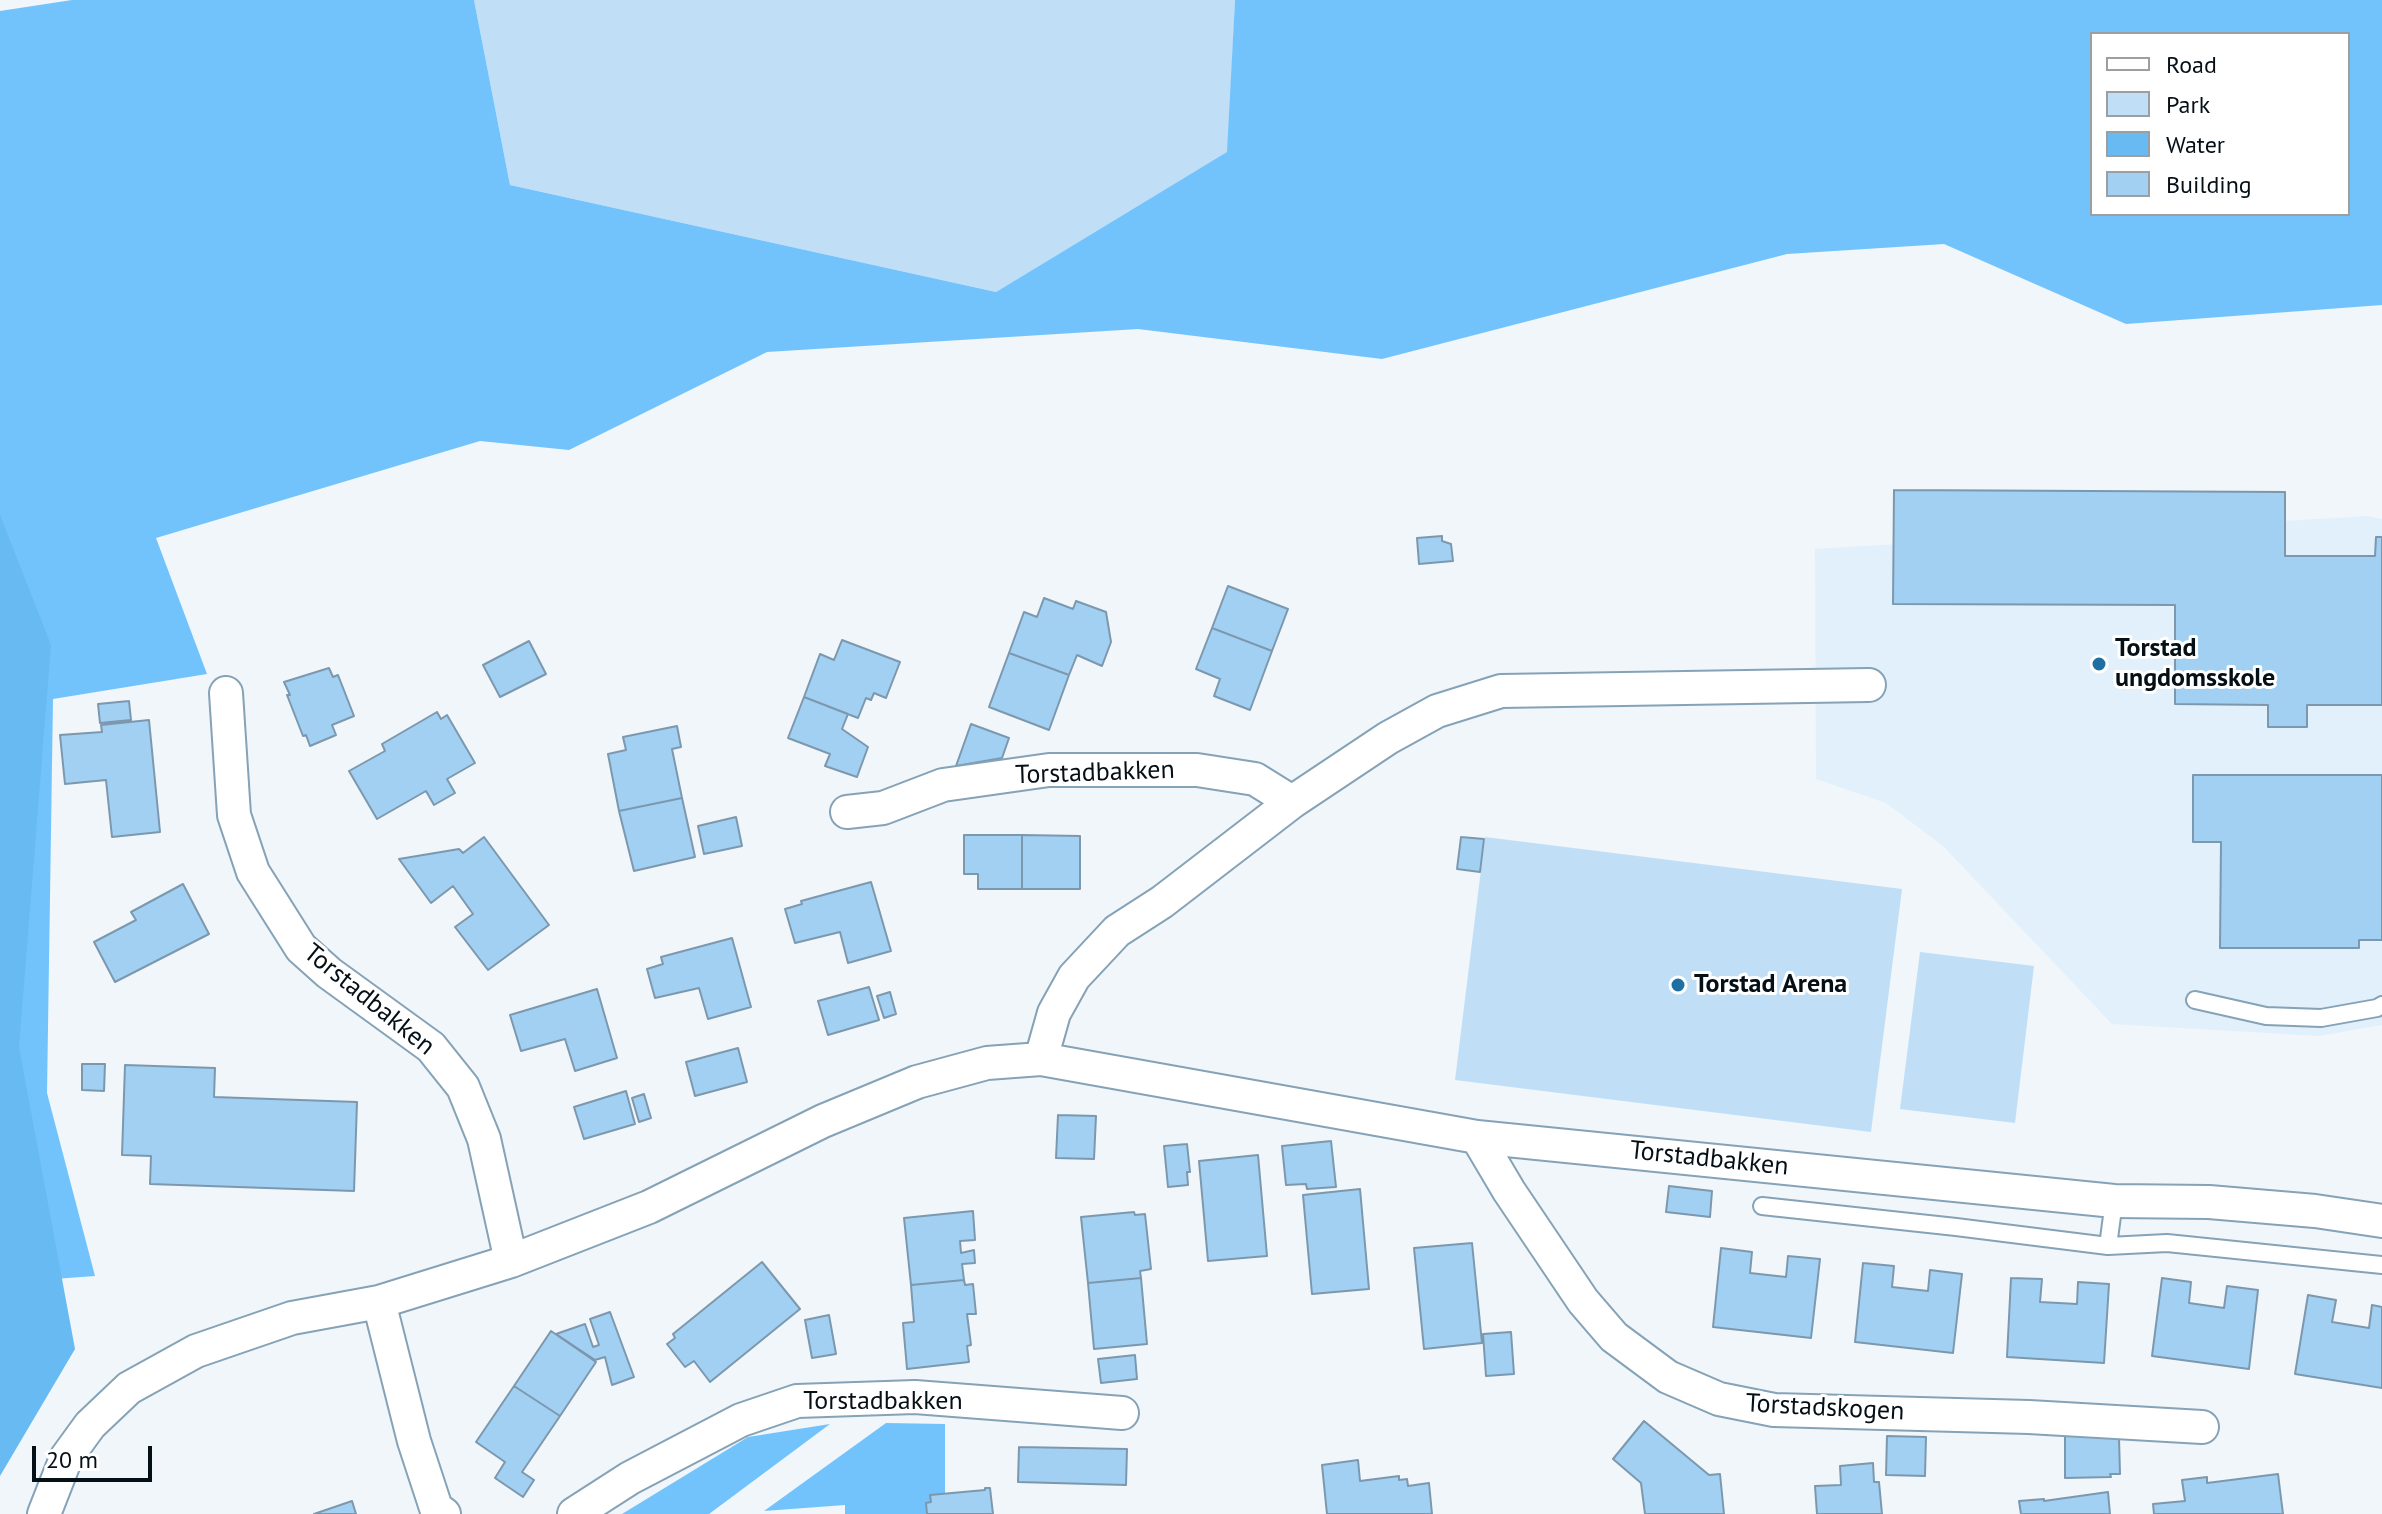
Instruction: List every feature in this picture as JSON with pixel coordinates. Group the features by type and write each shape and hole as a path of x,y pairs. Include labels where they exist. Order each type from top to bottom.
{"street":[{"path":"1041,1059 1054,1013 1074,977 1117,931 1162,902 1292,802 1388,738 1437,711 1501,691 1869,685"},
{"name":"Torstadbakken","path":"226,693 234,815 253,872 301,948 329,973 431,1047 463,1087 484,1139 511,1261"},
{"name":"Torstadbakken","path":"847,812 883,808 943,785 1049,770 1197,770 1255,779 1292,802"},
{"name":"Torstadbakken","path":"44,1514 66,1458 90,1425 129,1388 196,1351 292,1318 379,1302 511,1261 649,1207 823,1121 917,1082 987,1063 1041,1059 1477,1137 2114,1201 2209,1202 2315,1211 2382,1221"},
{"name":"Torstadskogen","path":"1477,1137 1566,1277 1614,1337 1668,1377 1719,1399 1774,1410 2014,1416 2202,1427"},
{"path":"379,1302 414,1441 436,1508 444,1514"},
{"name":"Torstadbakken","path":"574,1514 630,1478 741,1420 797,1401 915,1397 1122,1413"}],"lane":[{"path":"2195,1000 2266,1016 2321,1018 2382,1005"},
{"path":"2108,1246 2114,1201"},
{"path":"1762,1206 2108,1246 2167,1243 2382,1265"}],"shaded area":[{"path":"72,0 474,0 510,185 996,292 1227,152 1235,0 2382,0 2382,305 2126,324 1944,244 1787,254 1382,359 1138,329 767,352 569,450 480,441 156,538 207,674 53,699 47,1093 95,1276 0,1283 0,11"},
{"name":"Torstad ungdomsskole","path":"2368,516 2382,519 2382,1025 2319,1036 2112,1024 1943,846 1886,803 1816,779 1815,549"},
{"path":"886,1423 945,1424 945,1514 845,1514 845,1505 764,1511"},
{"path":"830,1424 709,1514 622,1514 748,1437"}],"green space":[{"path":"474,0 1235,0 1228,152 996,292 510,185"},
{"name":"Torstad Arena","path":"1485,837 1902,889 1871,1132 1455,1080"},
{"path":"1920,952 2034,966 2015,1123 1900,1109"}],"water":[{"path":"0,515 51,645 19,1047 75,1349 0,1476"}],"building":[{"path":"1894,490 2285,492 2285,556 2375,556 2376,537 2382,537 2382,705 2307,705 2307,727 2268,727 2268,705 2175,704 2175,605 1893,604"},
{"path":"1442,536 1442,541 1451,544 1453,561 1419,564 1417,538"},
{"path":"1228,586 1288,609 1272,651 1212,628"},
{"path":"1044,598 1073,609 1076,601 1106,612 1111,642 1102,666 1077,655 1069,675 1009,653 1024,612 1037,617"},
{"path":"1212,628 1272,651 1250,710 1214,696 1220,679 1196,669"},
{"path":"842,640 900,662 886,698 874,693 871,700 866,698 858,718 804,697 820,654 834,660"},
{"path":"529,641 546,674 500,697 483,665"},
{"path":"1009,653 1069,675 1049,730 989,707"},
{"path":"329,668 333,677 338,675 354,716 332,725 336,735 310,746 306,735 303,736 284,682"},
{"path":"804,697 848,714 842,729 868,747 857,777 825,766 830,754 788,738"},
{"path":"129,701 131,720 100,723 98,704"},
{"path":"437,712 441,719 447,715 475,763 447,779 455,793 434,805 426,791 377,819 349,771 385,751 382,744"},
{"path":"149,720 160,832 112,837 106,780 65,784 60,735 102,732 101,725"},
{"path":"971,724 1009,738 1002,758 956,766"},
{"path":"677,726 681,747 672,749 682,798 619,811 608,754 626,750 623,737"},
{"path":"2193,775 2382,775 2382,940 2359,940 2359,948 2220,948 2221,842 2193,842"},
{"path":"682,798 695,857 634,871 619,811"},
{"path":"736,817 742,846 704,854 698,826"},
{"path":"964,835 1022,835 1022,889 978,889 978,874 964,874"},
{"path":"1022,835 1080,836 1080,889 1022,889"},
{"path":"484,837 549,925 488,970 455,927 473,914 453,886 431,903 399,859 459,849 463,853"},
{"path":"1461,837 1484,839 1480,872 1457,869"},
{"path":"871,882 891,951 848,963 840,932 795,943 785,909 802,904 801,901"},
{"path":"183,884 209,934 115,982 94,942 136,920 131,912"},
{"path":"732,938 751,1007 708,1019 699,988 655,998 647,969 663,964 661,957"},
{"path":"869,987 879,1020 828,1035 818,1001"},
{"path":"597,989 617,1058 575,1071 565,1039 521,1051 510,1015"},
{"path":"890,992 896,1014 884,1018 877,996"},
{"path":"738,1048 747,1082 695,1096 686,1062"},
{"path":"82,1064 105,1064 104,1091 82,1090"},
{"path":"125,1065 215,1068 214,1097 357,1102 354,1191 150,1184 151,1156 122,1155"},
{"path":"626,1091 635,1124 584,1139 574,1107"},
{"path":"644,1094 651,1118 639,1122 632,1098"},
{"path":"1058,1115 1096,1116 1094,1159 1056,1158"},
{"path":"1331,1141 1336,1187 1307,1189 1306,1184 1286,1185 1282,1146"},
{"path":"1187,1144 1188,1185 1168,1187 1164,1146"},
{"path":"1258,1155 1267,1256 1208,1261 1199,1161"},
{"path":"1669,1186 1712,1191 1710,1217 1666,1212"},
{"path":"1360,1189 1369,1289 1312,1294 1303,1195"},
{"path":"973,1211 975,1240 960,1241 961,1253 974,1250 975,1263 962,1264 964,1280 911,1285 904,1218"},
{"path":"1134,1212 1135,1215 1145,1214 1151,1269 1140,1271 1141,1278 1088,1283 1081,1217"},
{"path":"1472,1243 1482,1343 1424,1349 1414,1248"},
{"path":"1721,1248 1752,1252 1750,1273 1786,1277 1788,1256 1820,1259 1811,1338 1713,1327"},
{"path":"762,1262 800,1309 710,1382 694,1361 685,1367 667,1344 675,1338 673,1334"},
{"path":"1863,1263 1894,1266 1892,1287 1928,1291 1930,1270 1962,1274 1953,1353 1855,1342"},
{"path":"1141,1278 1147,1344 1094,1349 1088,1283"},
{"path":"2011,1278 2042,1279 2040,1302 2077,1304 2078,1282 2109,1284 2104,1363 2007,1357"},
{"path":"2162,1278 2191,1282 2189,1303 2224,1308 2227,1286 2258,1290 2249,1369 2152,1356"},
{"path":"964,1280 965,1285 973,1284 976,1314 967,1314 971,1345 967,1346 969,1362 907,1369 903,1323 914,1322 911,1285"},
{"path":"2308,1295 2336,1300 2332,1322 2369,1328 2372,1305 2382,1307 2382,1388 2295,1374"},
{"path":"610,1312 634,1377 612,1385 605,1357 595,1360 556,1334 585,1324 593,1347 599,1345 590,1319"},
{"path":"829,1315 836,1354 812,1358 805,1320"},
{"path":"551,1331 596,1362 560,1416 514,1386"},
{"path":"1511,1332 1514,1374 1486,1376 1483,1334"},
{"path":"1135,1355 1137,1379 1101,1383 1098,1359"},
{"path":"514,1386 560,1416 522,1472 534,1480 523,1497 495,1478 505,1462 476,1442"},
{"path":"1644,1421 1709,1475 1720,1474 1724,1514 1645,1514 1641,1483 1613,1459"},
{"path":"2110,1435 2110,1438 2119,1438 2120,1474 2065,1478 2065,1436"},
{"path":"1887,1436 1926,1437 1925,1476 1886,1475"},
{"path":"1019,1447 1127,1449 1126,1485 1018,1482"},
{"path":"1358,1460 1360,1481 1399,1476 1399,1480 1407,1479 1408,1486 1429,1483 1432,1514 1327,1514 1322,1465"},
{"path":"1873,1463 1874,1482 1879,1482 1882,1514 1817,1514 1815,1486 1841,1485 1840,1466"},
{"path":"2278,1474 2283,1514 2154,1514 2153,1504 2185,1501 2182,1480 2207,1477 2207,1483"},
{"path":"990,1488 993,1514 927,1514 926,1503 931,1502 930,1495"},
{"path":"2108,1492 2110,1514 2021,1514 2019,1501 2044,1501"},
{"path":"352,1501 356,1514 314,1514"}],"place":[{"name":"Torstad ungdomsskole","path":"2099,664"},
{"name":"Torstad Arena","path":"1678,985"}]}
